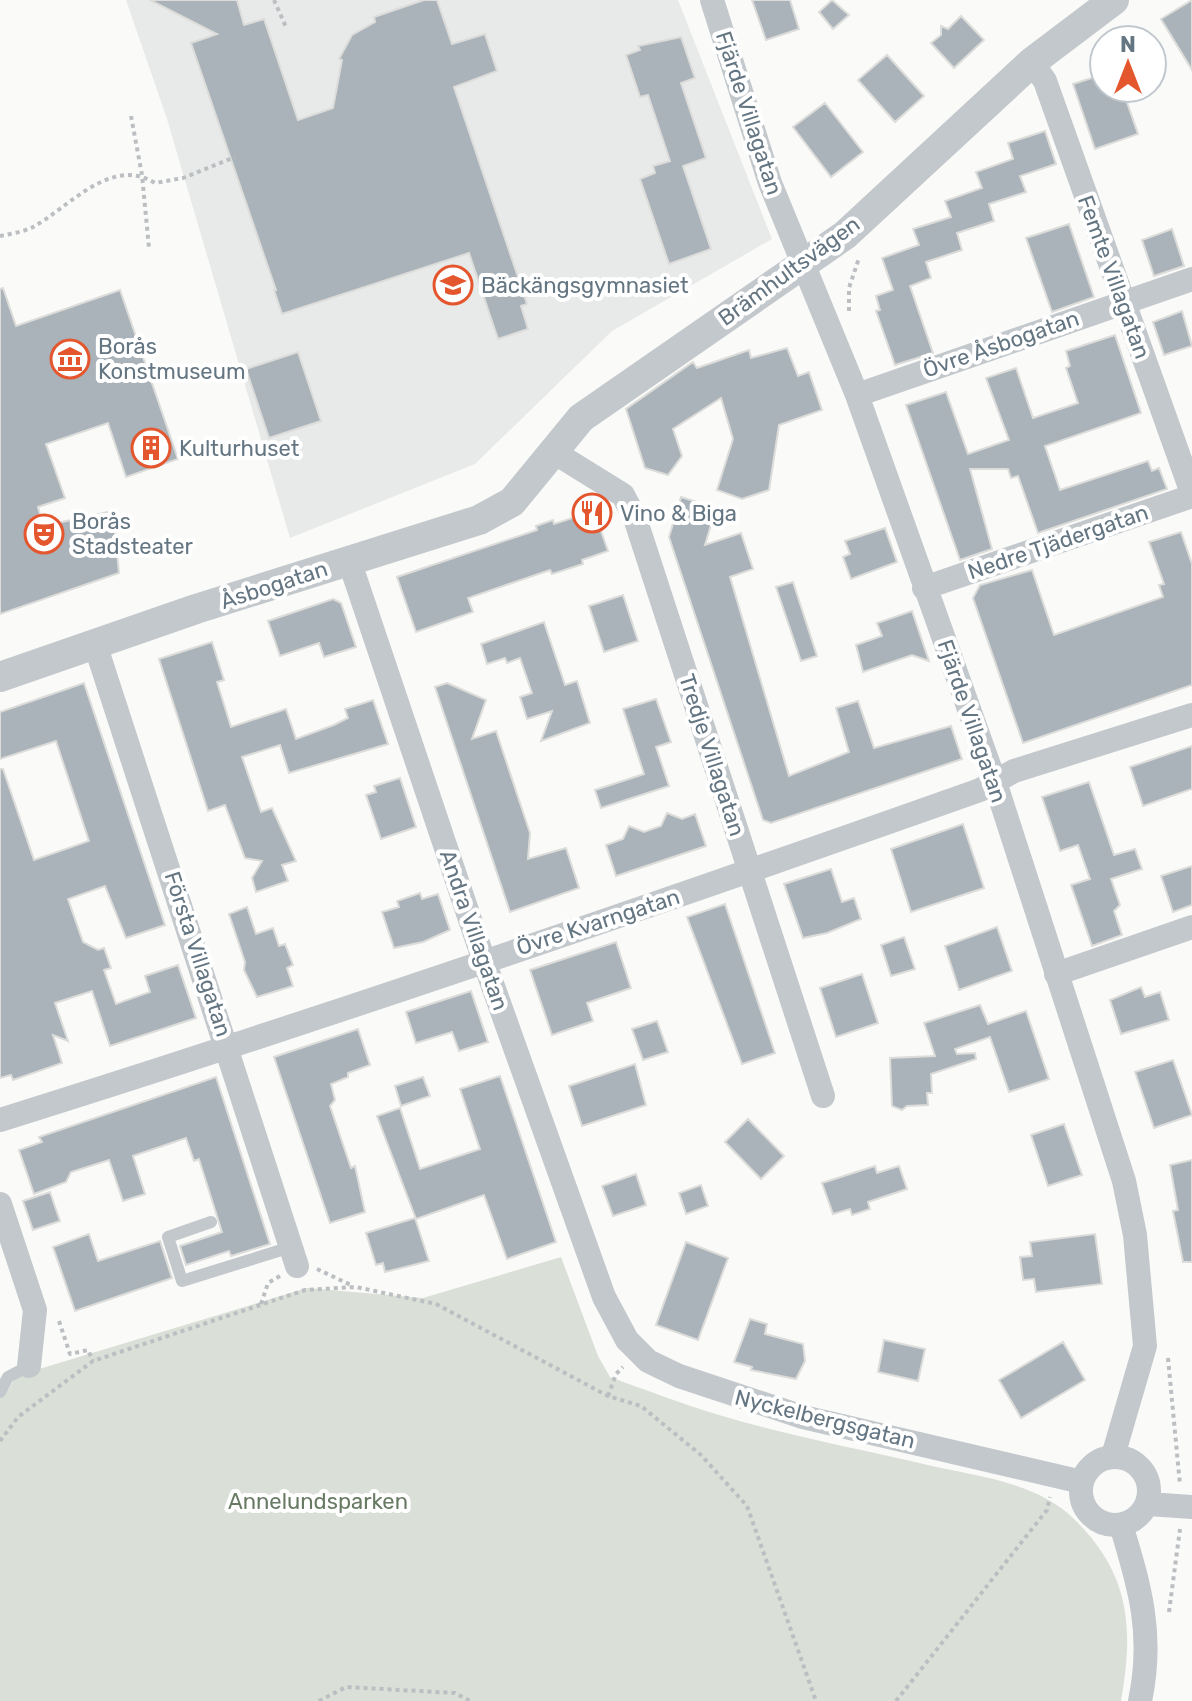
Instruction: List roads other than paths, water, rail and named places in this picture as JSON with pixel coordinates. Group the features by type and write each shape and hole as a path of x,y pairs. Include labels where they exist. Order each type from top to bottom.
{"street":[{"name":"Fjärde Villagatan","path":"712,0 770,183 857,395 995,782 1124,1181 1143,1298 1142,1360 1113,1456"},
{"name":"Brämhultsvägen","path":"544,463 581,418 845,235 1032,62 1114,0"},
{"name":"Femte Villagatan","path":"1032,62 1045,81 1192,495"},
{"name":"Övre Åsbogatan","path":"857,395 1192,279"},
{"name":"Åsbogatan","path":"0,677 349,560 479,520 512,502 544,463"},
{"name":"Tredje Villagatan","path":"544,463 623,495 635,518 823,1096"},
{"name":"Nedre Tjädergatan","path":"924,588 1192,495"},
{"name":"Andra Villagatan","path":"349,560 484,961 604,1297"},
{"name":"Första Villagatan","path":"95,644 229,1048 294,1257"},
{"name":"Övre Kvarngatan","path":"0,1120 229,1048 750,872 995,782 1014,771 1192,715"},
{"path":"1056,974 1192,927"},
{"path":"0,1204 35,1310 29,1366"},
{"name":"Nyckelbergsgatan","path":"604,1297 627,1340 648,1361 679,1376 734,1397 803,1417 1082,1482"},
{"path":"1113,1456 1135,1462 1144,1470 1149,1481 1148,1504 1137,1518 1121,1525 1103,1523 1089,1512 1082,1496 1082,1482 1093,1465 1113,1456"},
{"path":"1148,1504 1192,1507"},
{"path":"1121,1525 1146,1619 1148,1640 1140,1701"}],"lane":[{"path":"211,1222 168,1237 182,1281 294,1257"},
{"path":"0,1392 8,1377 29,1366"}],"place":[{"name":"Bäckängsgymnasiet","path":"453,285"},
{"name":"Borås Konstmuseum","path":"70,359"},
{"name":"Kulturhuset","path":"151,448"},
{"name":"Vino & Biga","path":"592,513"},
{"name":"Borås Stadsteater","path":"44,534"}],"park label":[{"name":"Annelundsparken","path":"318,1501"}]}
